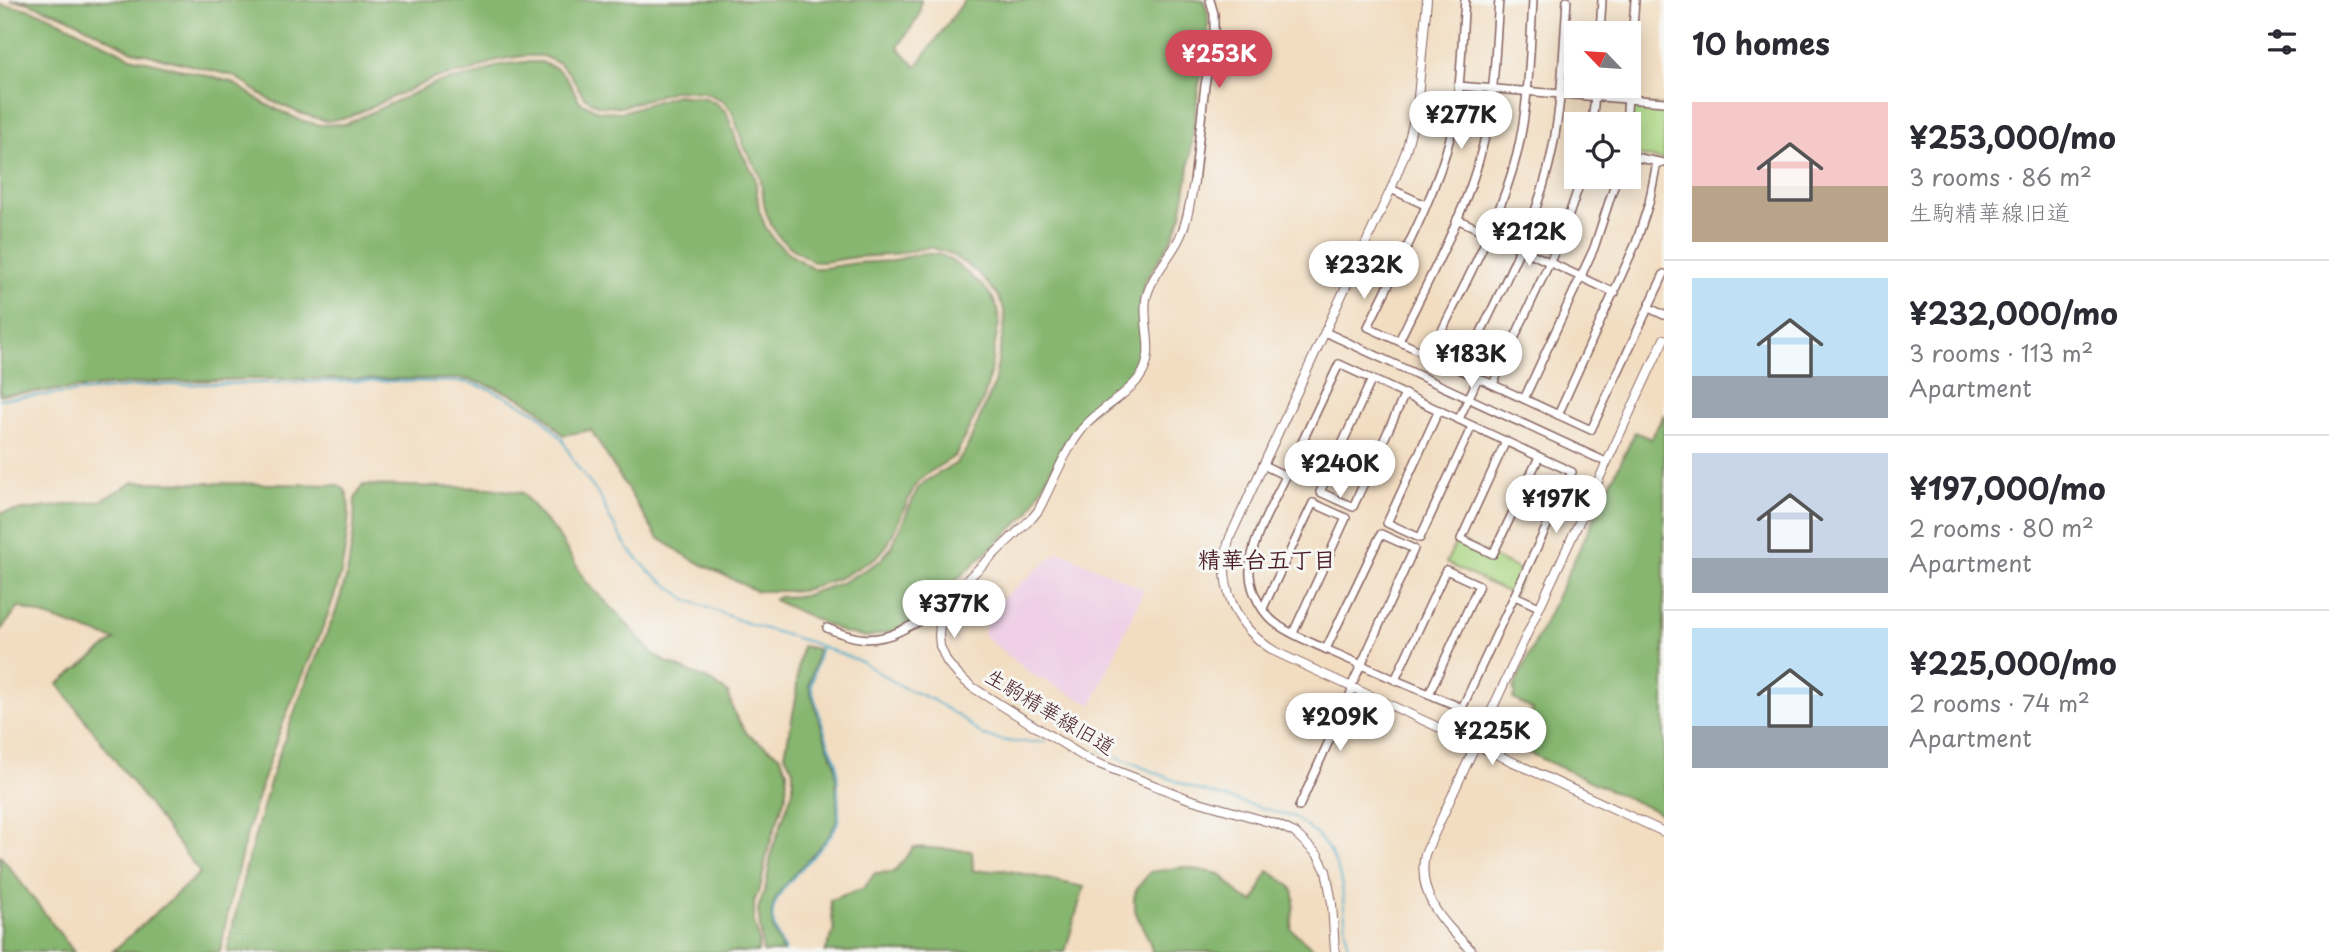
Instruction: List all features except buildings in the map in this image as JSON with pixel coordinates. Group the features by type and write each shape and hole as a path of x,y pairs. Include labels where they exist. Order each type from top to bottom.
{"street":[{"path":"827,628 850,638 870,640 897,633 927,617 940,616 959,585 1038,511 1069,448 1083,428 1132,386 1143,370 1149,352 1145,317 1147,297 1156,274 1183,230 1194,182 1205,85 1214,40 1214,13 1210,0"},
{"path":"1427,0 1417,108 1408,144 1391,189 1227,545 1225,576 1231,603 1247,629 1266,646 1664,832"},
{"path":"1465,0 1455,116 1448,143 1425,205 1368,327 1591,430 1664,274"},
{"path":"1399,341 1457,219 1482,151 1489,119 1499,0"},
{"path":"1430,355 1502,201 1516,156 1527,91 1533,0"},
{"path":"1463,370 1539,200 1548,168 1560,94 1567,0"},
{"path":"1601,21 1602,0"},
{"path":"1628,112 1635,0"},
{"path":"1458,86 1564,94"},
{"path":"1606,98 1664,102"},
{"path":"1558,415 1615,293 1643,223 1661,163 1641,159"},
{"path":"1391,189 1425,205"},
{"path":"1493,384 1568,221 1578,189"},
{"path":"1524,399 1602,228 1613,189"},
{"path":"1457,219 1615,293"},
{"path":"1649,309 1664,315"},
{"path":"1325,332 1606,462"},
{"path":"1473,952 1430,901 1423,875 1425,854 1664,339"},
{"path":"1339,363 1371,379 1572,472 1462,708 1361,665 1278,625 1263,608 1252,586 1251,561 1256,542 1339,363"},
{"path":"1458,419 1478,377"},
{"path":"1371,379 1320,492 1353,507 1405,394"},
{"path":"1420,538 1387,523 1438,410"},
{"path":"1299,807 1361,665 1472,426"},
{"path":"1506,441 1461,539 1493,554 1539,457"},
{"path":"1263,465 1286,476"},
{"path":"1263,608 1313,503 1346,518 1293,633"},
{"path":"1326,649 1381,534 1415,549"},
{"path":"1395,680 1446,570 1479,584 1429,694"},
{"path":"1515,596 1539,607"},
{"name":"生駒精華線旧道","path":"940,616 940,646 947,662 959,676 1074,751 1089,760 1189,799 1276,824 1296,833 1318,855 1326,871 1332,903 1335,952"}],"shaded area":[{"path":"1059,551 1144,589 1092,705 1030,673 983,635 989,610"}],"green space":[{"path":"10,0 921,0 919,16 898,47 916,67 965,0 1204,0 1208,14 1208,39 1199,84 1181,217 1172,238 1144,283 1139,318 1142,352 1134,374 1078,424 1028,514 955,581 932,609 894,631 867,637 845,633 774,600 777,597 803,596 843,582 880,561 892,546 918,488 955,464 966,450 994,385 1005,322 1004,309 997,294 977,272 949,253 930,247 890,255 824,262 814,262 794,250 780,238 771,225 765,209 760,175 744,146 732,111 722,100 704,92 676,90 621,107 599,106 584,97 570,74 559,63 542,56 523,56 497,60 472,71 435,78 349,117 327,121 270,100 234,76 133,51 67,17 26,2"},
{"path":"0,5 47,15 131,57 232,82 267,105 300,120 320,125 346,124 436,83 474,76 499,65 524,62 541,62 556,68 566,77 580,102 598,111 622,112 676,95 706,98 727,113 739,148 755,177 759,210 766,228 776,242 791,255 812,268 824,268 891,261 924,253 941,255 984,287 998,310 999,322 983,400 955,456 925,475 915,485 888,544 878,556 842,577 801,591 756,591 691,559 657,537 591,430 563,435 540,410 520,398 471,380 249,379 154,382 0,395"},
{"path":"1631,106 1664,106 1664,160 1641,156 1641,112 1630,112"},
{"path":"1664,414 1664,815 1518,748 1533,710 1513,699 1513,689 1635,432 1651,439"},
{"path":"134,482 339,485 348,499 346,543 341,572 321,632 261,785 231,896 220,952 112,952 200,873 58,684 115,640 19,607 0,631 0,513 100,501"},
{"path":"363,485 490,488 523,493 556,532 587,583 651,652 664,661 713,682 728,693 734,713 747,734 780,756 787,771 786,794 754,902 758,952 227,952 245,871 275,765 336,611 347,575 354,530 355,499"},
{"path":"1457,539 1524,572 1513,595 1446,563"},
{"path":"802,646 818,649 809,686 835,763 838,817 822,844 778,894 772,921 783,952 763,952 758,909 766,886 772,850 793,790 793,770 785,754 796,699"},
{"path":"914,847 972,851 973,871 1005,870 1084,887 1065,952 825,952 834,931 830,900 864,888 875,873 894,872"},
{"path":"0,855 74,952 0,952"},
{"path":"1183,867 1220,874 1242,897 1254,902 1268,871 1287,883 1294,893 1291,929 1317,952 1152,952 1134,907 1136,891 1150,872"}],"waterway":[{"path":"0,399 154,385 370,381 460,382 492,390 538,413 562,439 576,465 601,498 627,547 650,572 686,599 749,624 810,642 862,662 902,687 933,700 963,719 983,736 1012,742 1047,742"},
{"path":"785,952 773,921 779,895 824,845 839,818 837,763 811,686 821,646"},
{"path":"1101,750 1195,789 1294,817 1316,834 1330,851 1338,869 1348,952"}],"district":[{"name":"精華台五丁目","path":"1267,560"}]}
